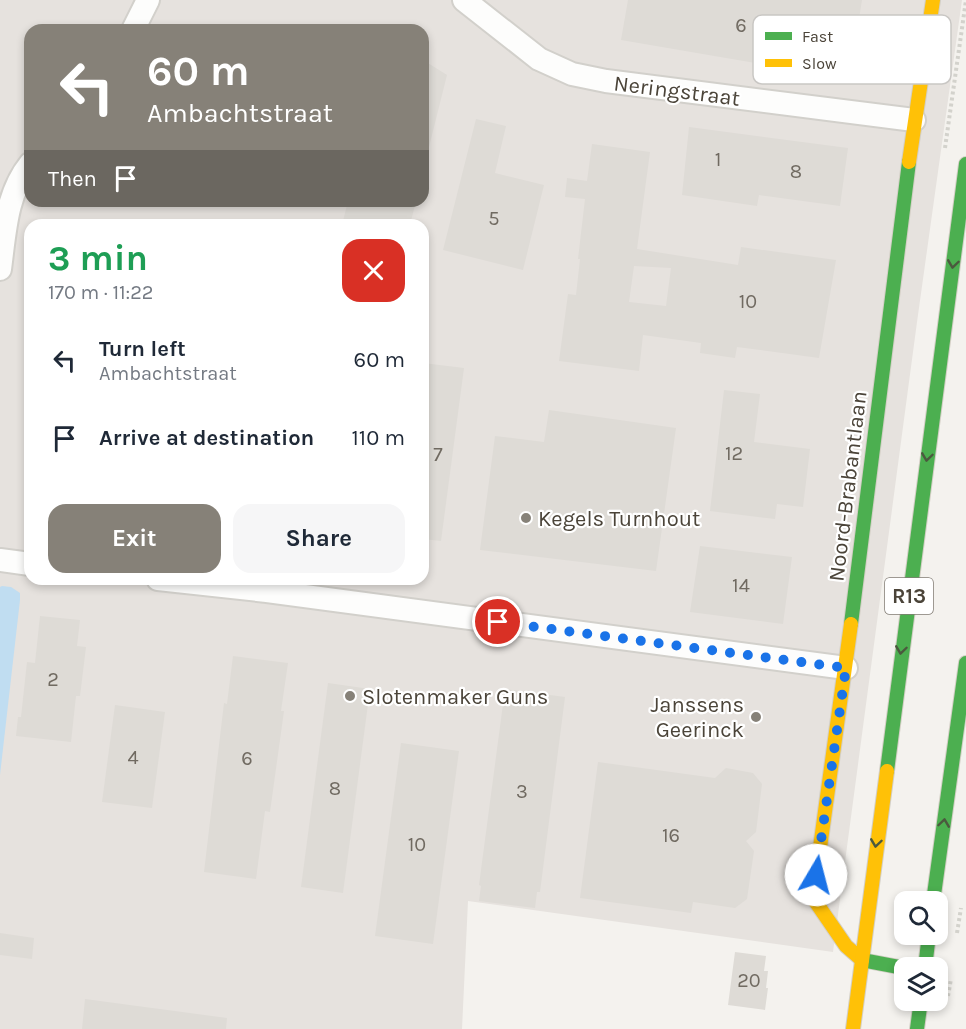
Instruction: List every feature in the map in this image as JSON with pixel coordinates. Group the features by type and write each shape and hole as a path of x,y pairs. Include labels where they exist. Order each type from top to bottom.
{"main road":[{"name":"Noord-Brabantlaan","path":"931,15 933,0"},
{"name":"Noord-Brabantlaan","path":"862,960 846,946 813,898 846,668 920,84"},
{"name":"R13","path":"853,1029 966,164"},
{"path":"935,891 961,738 966,663"},
{"path":"862,960 894,966"},
{"path":"917,1029 919,1011"}],"street":[{"path":"136,24 148,0"},
{"name":"Neringstraat","path":"464,0 539,59 572,74 914,120"},
{"path":"0,269 8,210 19,177 24,171"},
{"path":"0,560 24,563"},
{"path":"212,585 846,668"}],"shaded area":[{"path":"0,0 962,0 951,79 951,15 753,15 753,84 950,84 833,952 468,901 462,1029 0,1029"}],"water":[{"path":"0,587 11,587 20,593 20,600 0,775"}],"building":[{"path":"628,0 862,0 860,15 753,15 753,62 621,40"},
{"path":"429,64 447,75 429,147"},
{"path":"476,119 506,126 495,173 544,185 523,270 443,250"},
{"path":"689,127 848,148 840,206 759,195 757,206 682,195"},
{"path":"592,144 650,152 637,249 738,265 741,247 836,260 819,358 737,347 735,358 700,353 701,343 643,335 639,371 559,361 568,294 576,295 585,199 565,197 567,178 587,181","holes":["634,266 671,268 666,306 629,302"]},
{"path":"346,207 414,207 412,219 344,219"},
{"path":"429,364 464,368 441,541 429,540"},
{"path":"724,390 760,394 754,442 810,449 803,507 777,504 775,519 710,511"},
{"path":"549,410 676,428 656,571 480,550 495,436 544,442"},
{"path":"700,546 792,557 783,624 690,612"},
{"path":"40,616 80,620 77,646 86,647 80,696 76,696 71,742 16,736 18,717 21,717 27,662 35,663"},
{"path":"233,656 288,663 270,812 265,811 256,879 204,872 224,703 227,704"},
{"path":"328,683 370,689 343,893 301,887"},
{"path":"505,689 565,697 540,892 537,892 535,908 479,901 481,886 479,885"},
{"path":"115,705 165,712 152,808 102,802"},
{"path":"401,743 459,751 433,944 375,936"},
{"path":"598,762 715,778 726,768 753,773 762,784 756,832 746,841 754,851 747,899 735,908 693,902 691,913 580,898"},
{"path":"0,933 34,938 32,959 0,955"},
{"path":"735,952 766,956 764,971 768,971 766,988 768,988 765,1010 728,1005"},
{"path":"85,999 227,1018 226,1029 82,1029"}],"traffic: fast":[{"path":"851,624 909,162"},
{"path":"887,771 966,164"},
{"path":"935,891 966,663"},
{"path":"926,957 928,945"},
{"path":"862,960 894,966"},
{"path":"917,1029 919,1011"}],"traffic: slow":[{"path":"931,15 933,0"},
{"path":"909,162 921,84"},
{"path":"851,624 813,898 846,946 862,960"},
{"path":"853,1029 887,771"}],"place":[{"name":"Kegels Turnhout","path":"526,518"},
{"name":"Slotenmaker Guns","path":"350,696"},
{"name":"Janssens Geerinck","path":"756,717"}],"route":[{"path":"498,622 846,668 816,875"}]}
